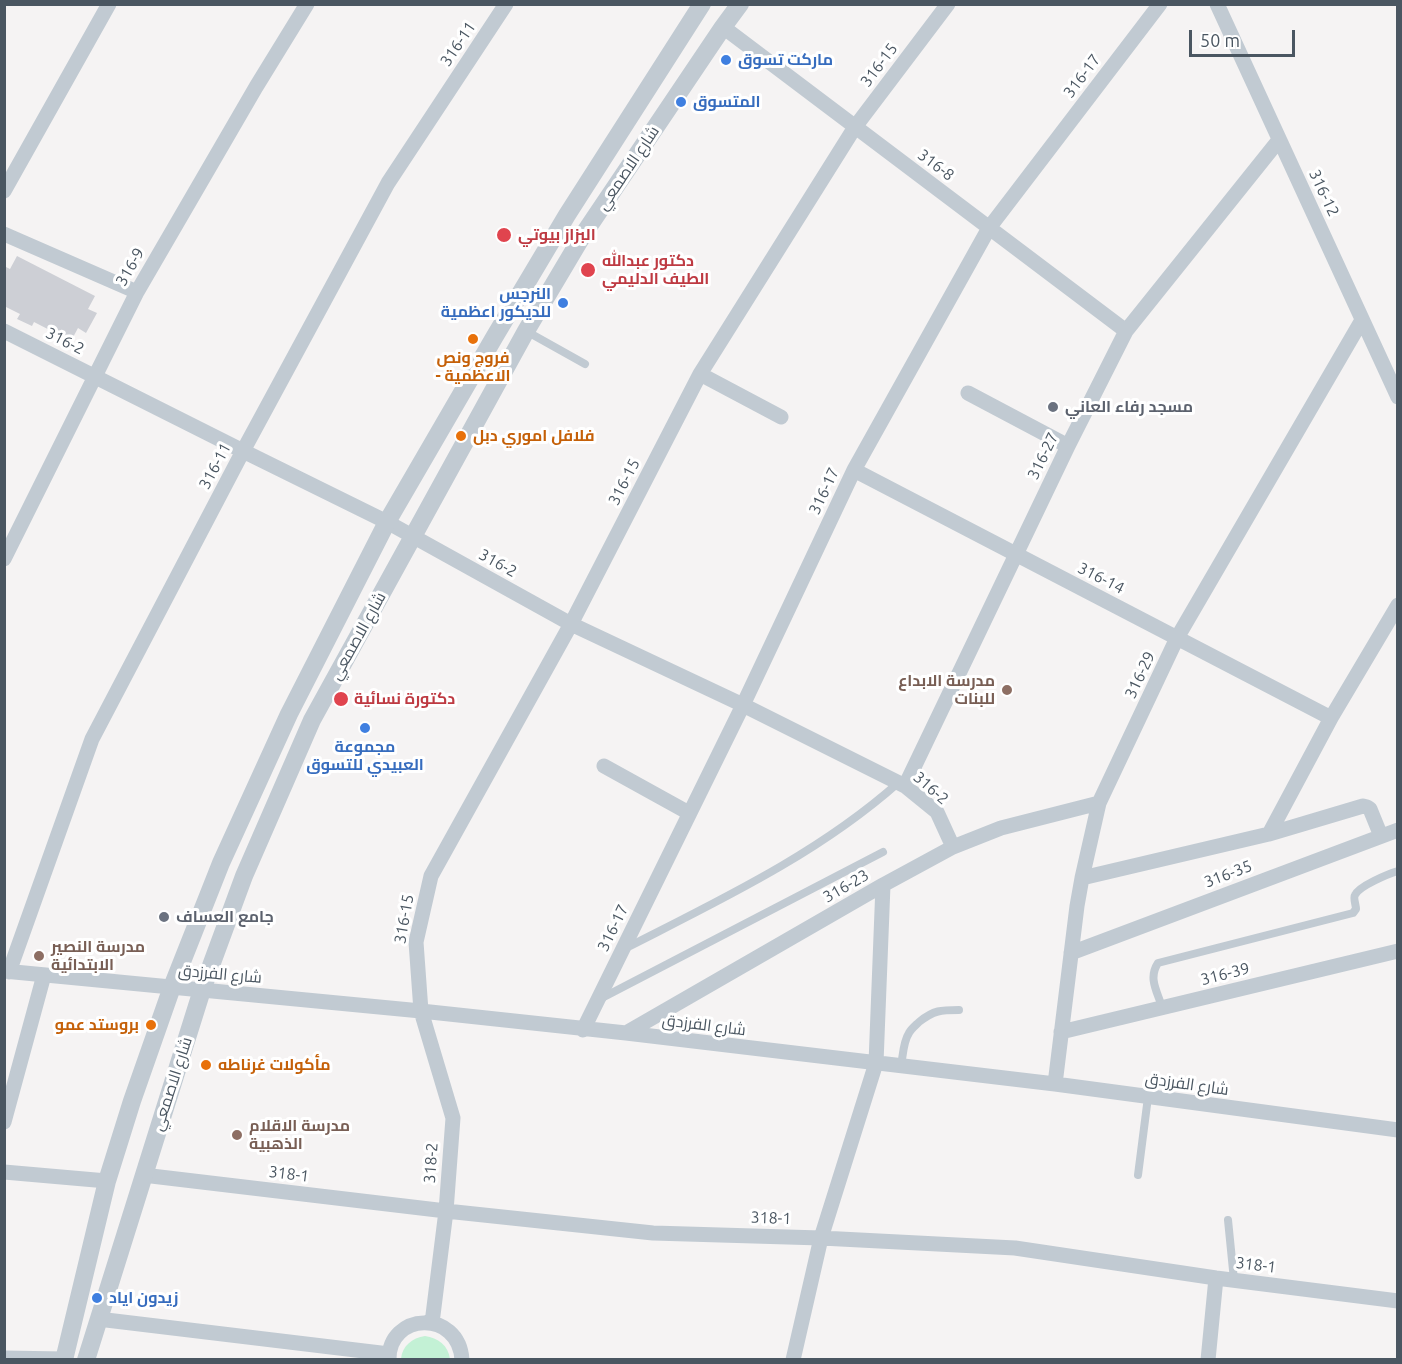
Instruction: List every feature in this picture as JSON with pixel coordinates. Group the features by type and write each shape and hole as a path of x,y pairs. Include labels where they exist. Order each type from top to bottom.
{"street":[{"path":"4,191 109,4"},
{"name":"316-9","path":"4,559 136,292 307,4"},
{"name":"316-11","path":"7,971 92,739 388,183 506,4"},
{"name":"شارع الاصمعي","path":"86,1359 202,990 244,876 312,720 526,331 583,235 740,4"},
{"name":"316-15","path":"421,1011 416,942 431,876 571,624 700,374 855,127 948,4"},
{"name":"316-17","path":"583,1029 743,705 854,470 989,228 1160,4"},
{"name":"316-12","path":"1217,4 1398,397"},
{"name":"شارع الاصمعي","path":"64,1359 107,1181 132,1101 172,987 221,863 289,714 387,522 567,214 697,6"},
{"name":"316-8","path":"723,27 1126,331"},
{"name":"316-27","path":"901,784 1126,331 1279,140"},
{"path":"4,234 136,292"},
{"name":"316-29","path":"1055,1084 1082,878 1099,803 1178,638 1362,320"},
{"name":"316-2","path":"4,331 387,522 571,624 743,705 901,784 938,812 953,847"},
{"path":"700,374 781,417"},
{"path":"968,393 1068,446"},
{"name":"316-14","path":"854,470 1331,718"},
{"path":"1269,834 1331,718 1397,608"},
{"path":"604,766 689,813"},
{"name":"316-23","path":"626,1033 953,847 1001,828 1099,803"},
{"path":"1082,878 1269,834 1363,806 1370,809 1381,836"},
{"name":"316-35","path":"1071,952 1398,830"},
{"path":"793,1359 821,1238 876,1063 883,885"},
{"name":"316-39","path":"1061,1032 1398,951"},
{"name":"شارع الفرزدق","path":"7,971 626,1033 1055,1084 1398,1130"},
{"path":"4,1122 10,1081 44,975"},
{"name":"318-2","path":"421,1011 453,1118 446,1211 432,1323"},
{"path":"4,1172 107,1181"},
{"name":"318-1","path":"143,1175 653,1233 821,1238 1015,1248 1216,1278 1398,1301"},
{"path":"1208,1359 1216,1278"},
{"path":"98,1318 389,1356 392,1342 399,1333 409,1326 432,1323 451,1332 458,1341 462,1359"},
{"path":"4,1358 64,1359"}],"lane":[{"path":"526,331 585,364"},
{"path":"622,951 733,894 799,855 901,784"},
{"path":"597,1000 883,852"},
{"path":"1162,1007 1153,977 1158,963 1353,913 1356,909 1354,898 1357,893 1377,879 1398,871"},
{"path":"901,1066 909,1032 930,1013 941,1010 959,1010"},
{"path":"1138,1175 1148,1097"},
{"path":"1228,1220 1234,1280"}],"green space":[{"path":"425,1336 442,1343 450,1359 401,1359 408,1343"}],"building":[{"path":"17,256 95,296 88,309 97,313 86,333 78,328 71,341 34,322 32,326 17,319 20,314 4,306 4,266 10,269"}],"place":[{"name":"ماركت تسوق","path":"726,60"},
{"name":"المتسوق","path":"681,102"},
{"name":"البزاز بيوتي","path":"504,235"},
{"name":"دكتور عبدالله الطيف الدليمي","path":"588,270"},
{"name":"النرجس للديكور اعظمية","path":"563,303"},
{"name":"فروج ونص - الاعظمية","path":"473,339"},
{"name":"مسجد رفاء العاني","path":"1053,407"},
{"name":"فلافل اموري دبل","path":"461,436"},
{"name":"مدرسة الابداع للبنات","path":"1007,690"},
{"name":"دكتورة نسائية","path":"341,699"},
{"name":"مجموعة العبيدي للتسوق","path":"365,728"},
{"name":"جامع العساف","path":"164,917"},
{"name":"مدرسة النصير الابتدائية","path":"39,956"},
{"name":"بروستد عمو","path":"151,1025"},
{"name":"مأكولات غرناطه","path":"206,1065"},
{"name":"مدرسة الاقلام الذهبية","path":"237,1135"},
{"name":"زيدون اياد","path":"97,1298"}]}
